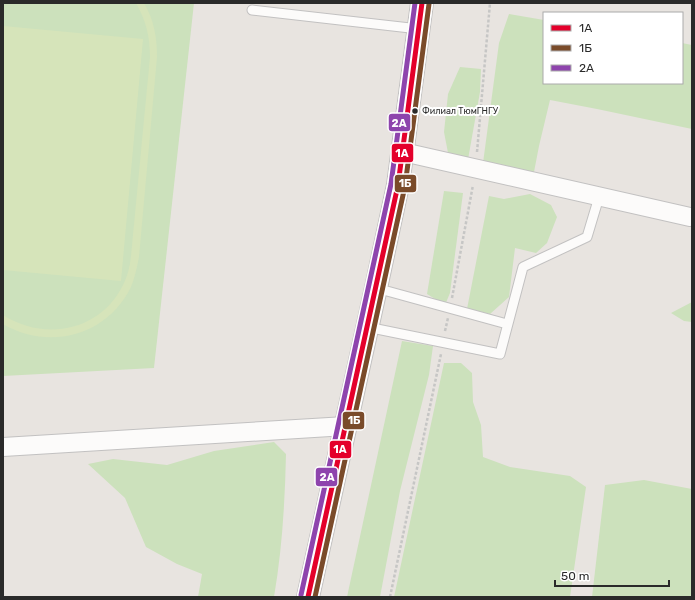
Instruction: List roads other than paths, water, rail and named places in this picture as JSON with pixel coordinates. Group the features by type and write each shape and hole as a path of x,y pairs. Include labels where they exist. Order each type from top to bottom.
{"main road":[{"path":"308,597 376,288 403,152 422,3"}],"street":[{"path":"403,152 690,217"},
{"path":"3,447 346,426"}],"lane":[{"path":"252,10 419,29"},
{"path":"367,327 500,354 523,267 587,237 599,197"},
{"path":"376,288 507,324"}],"place":[{"name":"Филиал ТюмГНГУ","path":"415,111"}]}
